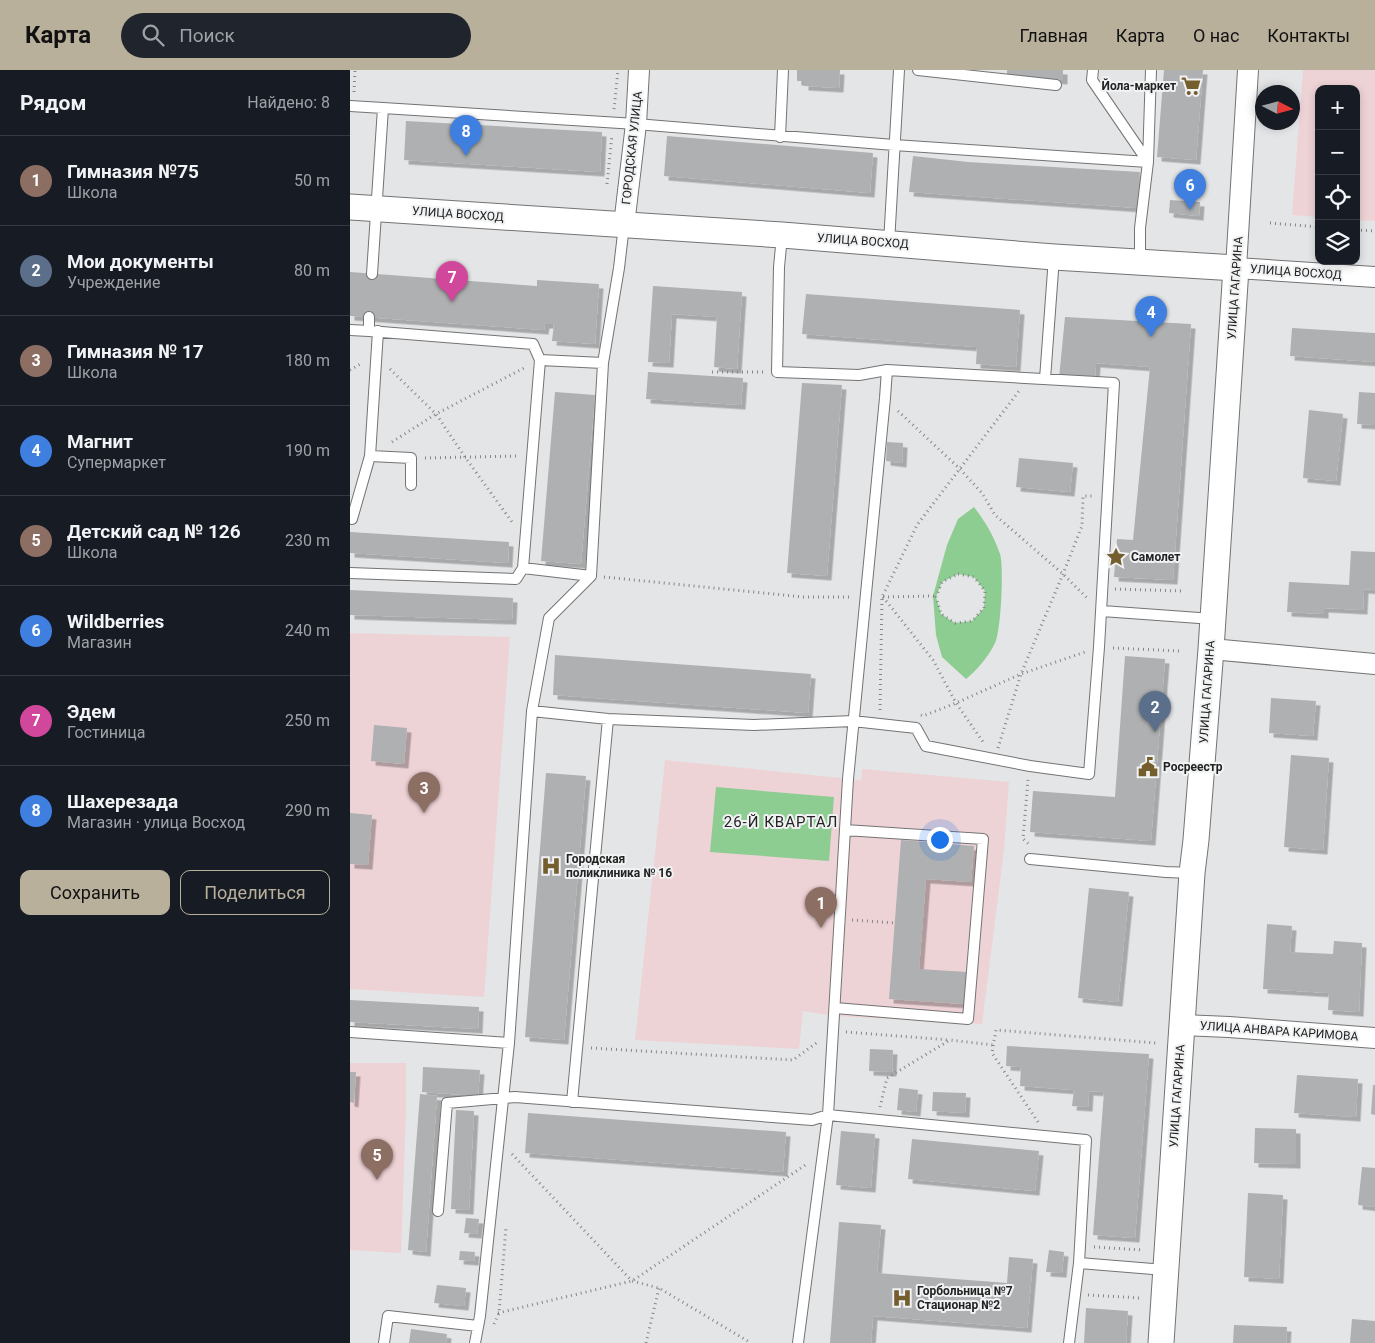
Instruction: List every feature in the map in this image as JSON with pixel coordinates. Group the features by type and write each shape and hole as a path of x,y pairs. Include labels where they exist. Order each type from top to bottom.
{"street":[{"name":"ГОРОДСКАЯ УЛИЦА","path":"624,225 636,124 639,70"},
{"name":"УЛИЦА ГАГАРИНА","path":"1161,1343 1192,873 1211,649 1248,70"},
{"name":"УЛИЦА ВОСХОД","path":"350,207 782,235 1054,257 1375,277"},
{"path":"1211,649 1375,664"},
{"name":"УЛИЦА АНВАРА КАРИМОВА","path":"1182,1025 1375,1038"}],"lane":[{"path":"780,136 783,70"},
{"path":"889,243 899,70"},
{"path":"918,70 973,73 1056,85"},
{"path":"1093,70 1092,80 1148,162"},
{"path":"1140,262 1140,228 1148,162 1151,70"},
{"path":"352,106 636,124 894,145 1148,162"},
{"path":"372,274 384,108"},
{"path":"475,1343 509,1043 532,712 549,618 590,576 603,363 619,268 624,225"},
{"path":"532,712 608,719 754,725 853,721 916,728 926,746 995,760 1089,774 1102,611 1114,383 887,370 859,375 777,372 779,267 782,235"},
{"path":"1045,379 1054,257"},
{"path":"352,519 370,456 376,355 369,317"},
{"path":"350,330 533,344 540,360 523,568 516,579 350,573"},
{"path":"540,360 603,363"},
{"path":"798,1343 828,1115 853,721 887,370"},
{"path":"370,456 411,458 411,485"},
{"path":"523,568 590,576"},
{"path":"1102,611 1213,618"},
{"path":"572,1102 608,719"},
{"path":"835,1008 968,1019 983,839 845,830"},
{"path":"1030,859 1192,873"},
{"path":"350,1032 509,1043"},
{"path":"438,1211 447,1103 515,1097 812,1120 828,1115 1086,1140 1079,1264 1069,1343"},
{"path":"1079,1264 1166,1270"},
{"path":"384,1343 388,1316 479,1321"}],"path":[{"path":"352,106 355,70"},
{"path":"1270,223 1315,226"},
{"path":"1360,230 1375,231"},
{"path":"376,355 436,414 465,458 525,541"},
{"path":"370,456 436,414 540,360"},
{"path":"712,372 777,372"},
{"path":"880,710 882,597 916,525 1028,379"},
{"path":"885,398 959,468 982,493 995,515 1102,611"},
{"path":"411,458 532,456"},
{"path":"995,760 1021,674 1082,526 1083,496 1108,497"},
{"path":"958,574 974,577 985,591 984,608 972,621 955,623 941,614 936,597 942,582 958,574"},
{"path":"590,576 803,597 936,597"},
{"path":"1103,588 1182,591"},
{"path":"882,597 933,660 956,703 995,760"},
{"path":"915,714 923,716 1021,674 1099,647 1179,651"},
{"path":"1030,766 1023,839 1047,861"},
{"path":"865,921 895,923"},
{"path":"577,1047 793,1060 834,1030 994,1045"},
{"path":"1048,1136 992,1053 996,1030 1156,1042"},
{"path":"877,1120 887,1078 950,1040"},
{"path":"511,1154 632,1281 659,1288 751,1343"},
{"path":"479,1321 499,1313 632,1281 823,1154"},
{"path":"1080,1246 1144,1250"},
{"path":"646,1343 659,1288"},
{"path":"1075,1294 1140,1298"}],"shaded area":[{"path":"1303,70 1375,70 1375,221 1360,220 1360,85 1315,85 1315,217 1292,215 1298,130 1300,130"},
{"path":"350,633 510,637 484,997 350,989"},
{"path":"665,760 861,780 862,769 1009,782 1004,850 982,1024 835,1016 803,1011 799,1049 635,1040"},
{"path":"350,1063 406,1063 401,1253 350,1250"}],"green space":[{"path":"974,507 995,540 1000,554 1002,571 1000,613 995,643 975,671 966,679 942,657 936,635 933,596 947,545 958,519","holes":["958,574 974,577 985,591 984,608 972,621 955,623 941,614 936,597 942,582"]},
{"path":"716,787 834,797 829,861 710,852"}],"building":[{"path":"797,70 840,70 839,88 804,86 804,81 797,81"},
{"path":"1007,70 1063,70 1063,80 1007,76"},
{"path":"1164,70 1203,70 1196,160 1157,157"},
{"path":"406,121 602,132 600,172 404,160"},
{"path":"667,136 873,153 870,193 664,176"},
{"path":"913,156 968,162 1140,172 1137,208 909,192"},
{"path":"1170,200 1200,202 1199,216 1169,213"},
{"path":"350,272 537,286 537,280 599,284 595,344 552,341 554,324 545,324 544,330 350,316"},
{"path":"653,286 742,292 737,369 714,367 717,317 672,314 669,363 648,362"},
{"path":"806,294 1020,310 1016,367 976,364 977,347 802,334"},
{"path":"1065,317 1191,324 1173,580 1114,577 1117,539 1133,540 1150,367 1096,363 1095,379 1059,378"},
{"path":"1292,328 1375,333 1375,362 1290,356"},
{"path":"648,372 743,378 741,405 646,399"},
{"path":"802,383 842,385 827,576 787,573"},
{"path":"555,392 595,395 581,564 541,561"},
{"path":"1359,392 1375,393 1375,425 1357,424"},
{"path":"1309,410 1343,414 1336,481 1303,478"},
{"path":"887,442 903,443 902,463 886,461"},
{"path":"1019,458 1073,463 1070,492 1016,487"},
{"path":"350,532 509,542 508,563 350,553"},
{"path":"1351,551 1375,552 1375,590 1364,589 1363,610 1324,608 1324,614 1287,612 1289,582 1349,585"},
{"path":"350,590 513,598 512,620 350,615"},
{"path":"555,655 811,674 808,713 553,695"},
{"path":"1125,656 1165,659 1151,841 1030,832 1033,791 1115,797"},
{"path":"1271,698 1316,701 1313,736 1269,733"},
{"path":"374,725 407,728 404,764 371,761"},
{"path":"1291,755 1329,758 1323,850 1284,847"},
{"path":"546,773 586,776 564,1040 525,1037"},
{"path":"350,813 372,815 368,865 350,864"},
{"path":"901,840 974,846 971,882 926,879 919,969 967,972 964,1004 889,999"},
{"path":"1089,888 1129,892 1118,1002 1078,998"},
{"path":"1267,924 1292,926 1290,952 1333,954 1334,941 1362,943 1359,1012 1328,1010 1329,993 1263,989"},
{"path":"350,1000 479,1007 478,1029 350,1022"},
{"path":"1007,1046 1149,1054 1135,1238 1093,1235 1104,1092 1089,1091 1088,1107 1072,1106 1074,1090 1020,1086 1021,1067 1006,1066"},
{"path":"870,1049 893,1050 892,1072 869,1071"},
{"path":"423,1067 480,1070 478,1096 422,1092"},
{"path":"350,1072 356,1072 354,1103 350,1102"},
{"path":"1297,1075 1358,1079 1356,1117 1294,1113"},
{"path":"1373,1085 1375,1085 1375,1115 1371,1114"},
{"path":"899,1088 918,1090 916,1112 897,1110"},
{"path":"933,1092 966,1093 965,1113 932,1111"},
{"path":"420,1094 437,1096 426,1252 408,1250"},
{"path":"456,1110 474,1111 469,1210 451,1209"},
{"path":"528,1113 786,1132 783,1172 525,1153"},
{"path":"1255,1128 1296,1129 1296,1164 1254,1163"},
{"path":"841,1131 875,1134 871,1188 836,1185"},
{"path":"912,1139 1039,1151 1035,1191 908,1179"},
{"path":"1362,1167 1375,1168 1375,1207 1358,1205"},
{"path":"1248,1193 1283,1195 1279,1279 1244,1277"},
{"path":"466,1218 479,1219 477,1234 464,1233"},
{"path":"839,1222 881,1225 877,1273 1007,1283 1009,1257 1033,1259 1027,1328 873,1316 871,1343 830,1343"},
{"path":"1049,1250 1064,1252 1062,1273 1046,1272"},
{"path":"460,1251 475,1252 474,1261 459,1260"},
{"path":"437,1285 466,1288 464,1306 434,1303"},
{"path":"1086,1308 1128,1311 1126,1343 1084,1343"},
{"path":"1352,1319 1375,1321 1375,1343 1350,1343"},
{"path":"1234,1325 1287,1327 1286,1343 1233,1343"},
{"path":"411,1329 447,1334 446,1343 409,1343"}],"place":[{"name":"Йола-маркет","path":"1191,86"},
{"name":"Шахерезада","path":"466,156"},
{"name":"Wildberries","path":"1190,210"},
{"name":"Эдем","path":"452,302"},
{"name":"Магнит","path":"1151,337"},
{"name":"Самолет","path":"1116,557"},
{"name":"Мои документы","path":"1155,732"},
{"name":"Росреестр","path":"1148,767"},
{"name":"Гимназия № 17","path":"424,813"},
{"name":"Городская поликлиника № 16","path":"551,866"},
{"name":"Гимназия №75","path":"821,928"},
{"name":"Детский сад № 126","path":"377,1180"},
{"name":"Горбольница №7 Стационар №2","path":"902,1298"}],"district":[{"name":"26-Й КВАРТАЛ","path":"781,822"}]}
